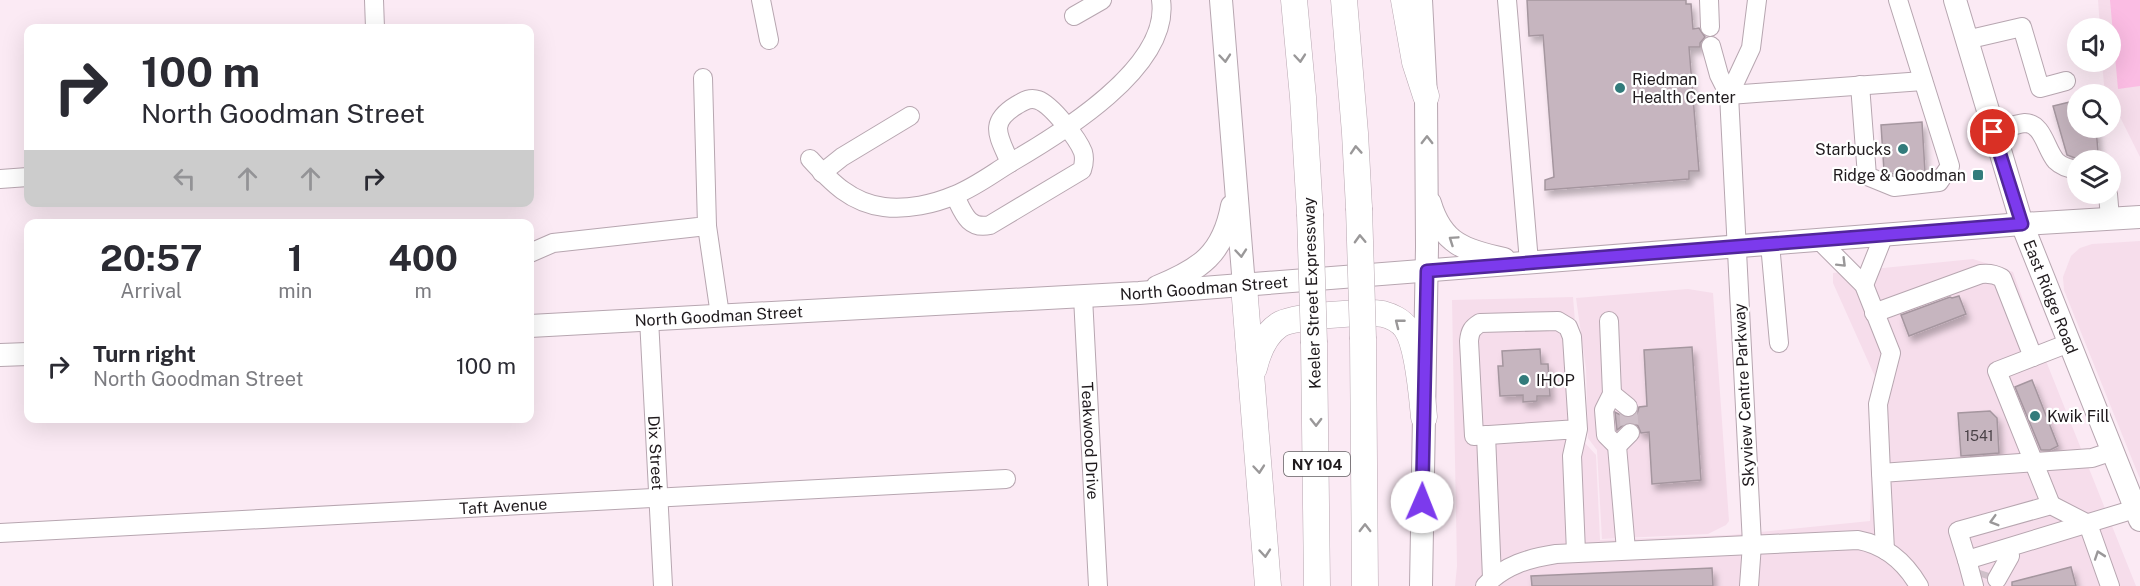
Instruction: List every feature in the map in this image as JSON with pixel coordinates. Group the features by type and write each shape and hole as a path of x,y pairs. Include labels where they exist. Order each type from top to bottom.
{"highway":[{"name":"Keeler Street Expressway","path":"1294,0 1304,106 1310,214 1317,586"},
{"name":"NY 104","path":"1344,0 1359,208 1363,339 1365,586"},
{"path":"1404,0 1415,62 1426,96"},
{"path":"1244,286 1268,586"},
{"path":"1252,390 1259,350 1266,338 1278,326 1289,320 1300,318 1380,314 1399,321 1409,332 1420,379 1424,417"}],"main road":[{"path":"1221,0 1244,286"},
{"path":"1421,0 1426,96 1427,184 1421,586"},
{"name":"East Ridge Road","path":"1955,0 2022,224 2138,514"},
{"path":"1140,293 1159,287 1186,273 1216,250 1225,235 1229,221 1235,181"},
{"path":"1427,184 1437,221 1449,239 1480,253 1529,262"},
{"name":"North Goodman Street","path":"534,326 1083,297 2022,224 2140,217"},
{"path":"0,355 24,354"}],"street":[{"path":"374,0 375,24"},
{"path":"761,0 769,40"},
{"path":"1074,16 1102,0"},
{"path":"810,159 847,195 861,202 881,207 910,207 955,196 1067,128 1089,112 1149,50 1160,25 1161,0"},
{"path":"1507,0 1529,262"},
{"path":"1709,0 1710,27"},
{"path":"1729,95 1750,48 1757,0"},
{"path":"1860,85 1867,176 1894,186 1939,182 1950,166 1898,0"},
{"path":"1966,40 2022,27 2040,88 2066,81"},
{"path":"1711,46 1719,75 1729,95"},
{"path":"703,78 707,226 720,315"},
{"path":"1729,95 1923,81"},
{"name":"Skyview Centre Parkway","path":"1729,95 1752,544 1749,586"},
{"path":"955,196 971,223 980,227 990,225 1082,171 1085,160 1082,150 1067,128 1045,103 1036,98 1027,99 1004,113 997,122 998,133 1010,163"},
{"path":"822,173 842,157 910,116"},
{"path":"1993,132 2024,123 2031,124 2039,130 2056,161 2067,168"},
{"path":"0,179 24,177"},
{"path":"2109,204 2110,218"},
{"path":"534,251 553,243 707,226"},
{"path":"1864,285 1884,235"},
{"path":"1819,240 1864,285 1891,354 1878,404 1885,550"},
{"path":"1770,244 1779,344"},
{"path":"1874,314 1981,274 1996,275 2002,278 2033,357"},
{"name":"Teakwood Drive","path":"1083,297 1098,586"},
{"name":"Dix Street","path":"649,319 663,586"},
{"path":"1576,552 1572,456 1578,429 1572,337 1568,327 1558,321 1480,324 1474,327 1470,332 1469,341 1474,436 1578,429"},
{"path":"1609,321 1612,393 1604,410 1605,427 1606,435 1623,440 1626,550"},
{"path":"2069,343 1997,371 2051,505 2088,524 2110,586"},
{"path":"1612,393 1628,407"},
{"path":"1486,435 1489,582 1528,559 1576,552 1858,540 1873,543 1903,563 1919,586"},
{"path":"1881,474 2091,458 2112,451"},
{"name":"Taft Avenue","path":"0,533 1006,479"},
{"path":"1986,581 1967,560 1958,531 2051,505"},
{"path":"1967,560 2088,524 2138,514"},
{"path":"1986,581 1989,563 2022,552 2035,540"}],"shaded area":[{"path":"2098,0 2140,0 2140,157 2121,119 2121,84 2104,84 2103,72 2121,72 2121,18 2099,18"},
{"path":"2110,0 2140,0 2140,86 2121,89 2121,84 2118,84 2116,72 2121,72 2121,18 2112,18"},
{"path":"2140,241 2140,479 2064,290 2063,277 2071,256 2080,248 2092,244"},
{"path":"1973,259 2013,272 2034,331 2136,586 1455,586 1457,566 1452,300 1573,297 1585,443 1596,455 1600,540 1731,535 1870,521 1876,379 1833,283 1833,273"},
{"path":"1688,289 1713,293 1729,521 1726,525 1708,534 1602,539 1597,450 1588,438 1586,369 1576,298"}],"building":[{"name":"Riedman Health Center","path":"1527,0 1686,0 1686,4 1691,4 1693,29 1699,28 1705,37 1700,47 1689,47 1699,171 1689,171 1689,179 1545,190 1545,180 1554,177 1543,35 1529,36"},
{"path":"2067,103 2067,138 2097,138 2098,150 2067,150 2067,155 2053,106"},
{"name":"Starbucks","path":"1922,122 1925,172 1892,174 1884,171 1881,125"},
{"path":"1959,296 1966,314 1909,336 1901,315 1950,297"},
{"path":"1692,347 1701,480 1652,484 1649,432 1641,433 1638,426 1632,422 1627,422 1617,430 1615,412 1631,418 1637,414 1639,407 1647,406 1644,350"},
{"name":"IHOP","path":"1540,349 1541,364 1548,364 1550,396 1537,396 1537,401 1523,402 1523,395 1500,396 1498,366 1503,366 1502,351"},
{"path":"2032,380 2058,446 2050,450 2041,450 2015,387"},
{"path":"1990,411 1997,418 1999,453 1961,456 1958,413"},
{"path":"2071,567 2076,586 2012,586 2012,582"},
{"path":"1712,568 1713,586 1532,586 1531,576"}],"tunnel":[{"path":"1628,407 1630,433"},
{"path":"1981,577 1983,571"}],"place":[{"name":"Riedman Health Center","path":"1620,88"},
{"name":"Starbucks","path":"1903,149"},
{"name":"Ridge & Goodman","path":"1978,175"},
{"name":"IHOP","path":"1524,380"},
{"name":"Kwik Fill","path":"2035,416"}],"route":[{"path":"1422,502 1427,271 2022,224 1993,132"}]}
